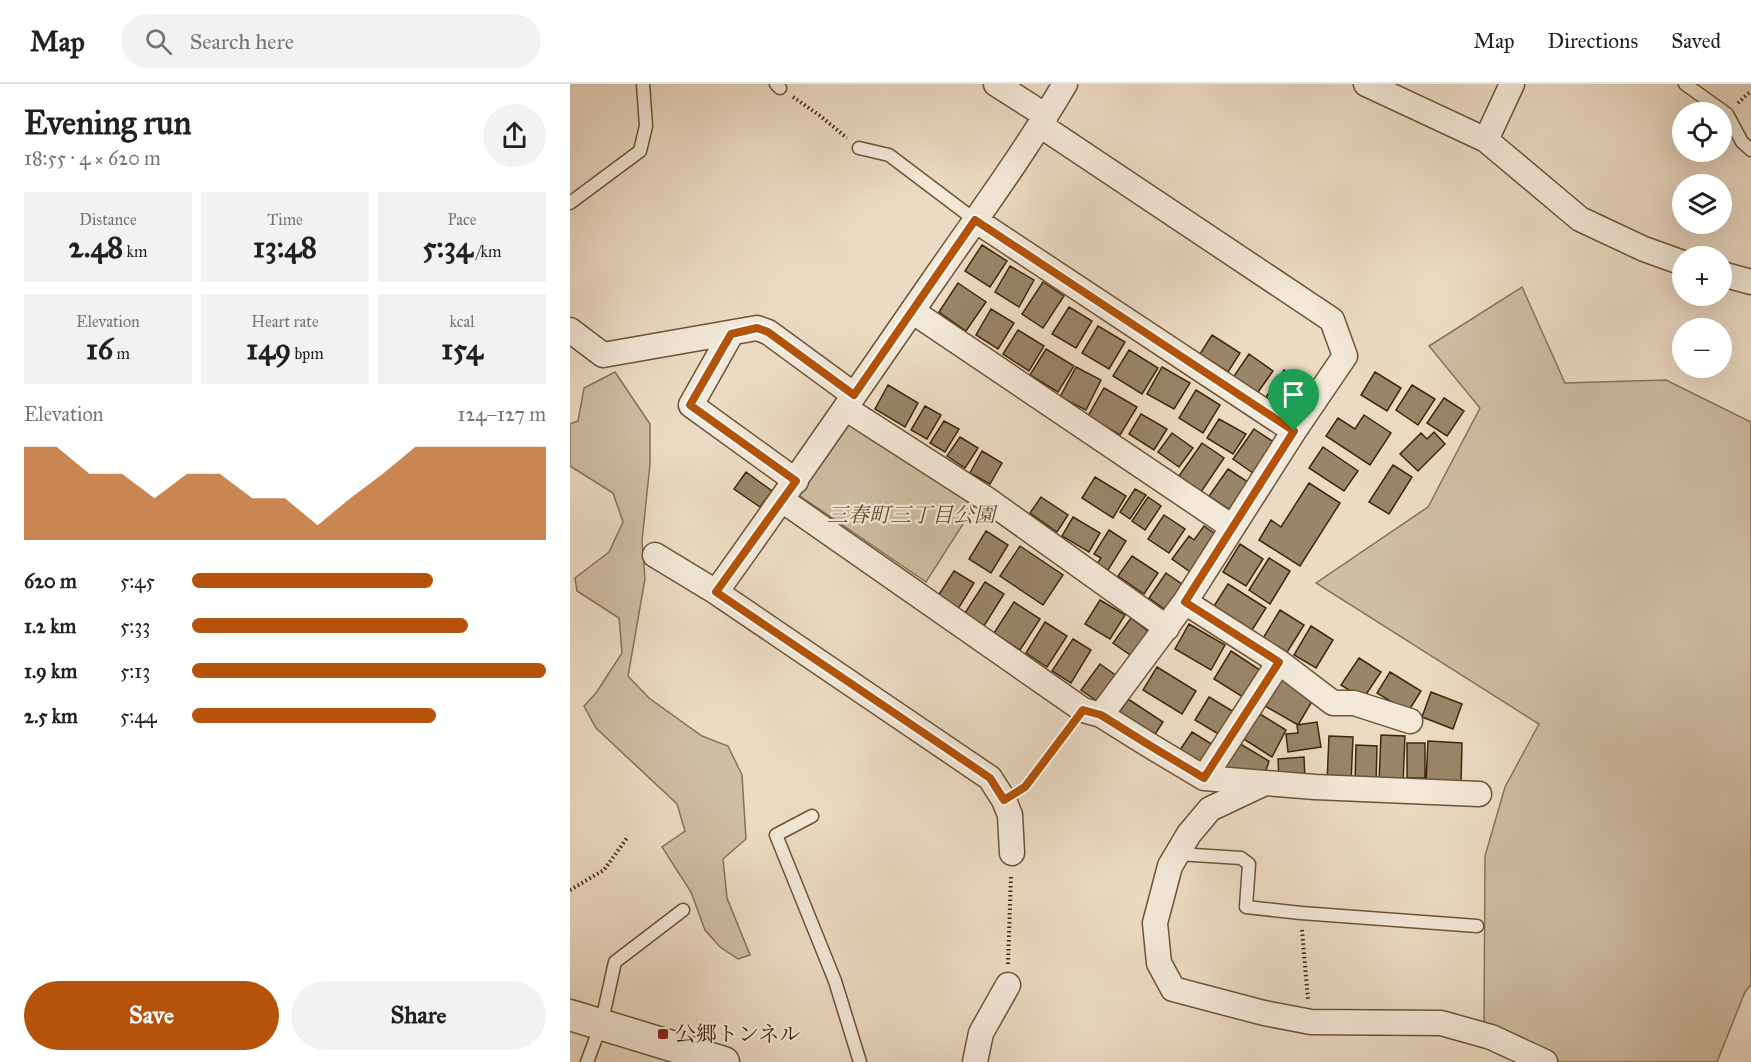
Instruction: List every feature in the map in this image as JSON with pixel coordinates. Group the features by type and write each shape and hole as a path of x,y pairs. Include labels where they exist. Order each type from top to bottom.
{"street":[{"path":"996,84 1043,120 1332,320 1345,356 1167,628 1092,712"},
{"path":"716,592 789,491 1043,120 1065,84"},
{"path":"1366,84 1486,140 1580,219 1644,249 1672,259"},
{"path":"1486,140 1512,84"},
{"path":"975,220 1294,431"},
{"path":"1732,277 1751,282"},
{"path":"912,311 1232,527"},
{"path":"570,330 603,355 757,328 768,332 849,402 1167,628"},
{"path":"731,334 690,405 789,491 1092,712 1204,778 1315,788 1479,794"},
{"path":"655,555 716,592 990,778 1004,800 1010,815 1012,853"},
{"path":"1185,602 1279,662 1333,703 1354,703 1410,721"},
{"path":"1204,778 1279,662"},
{"path":"1263,784 1210,809 1189,834 1170,866 1155,923 1159,963 1173,989 1264,1013 1311,1022 1442,1023 1491,1037 1545,1062"},
{"path":"975,1062 981,1032 1008,986"},
{"path":"570,1015 724,1062"}],"lane":[{"path":"570,203 640,151 646,126 643,84"},
{"path":"1685,84 1727,114 1742,142 1751,150"},
{"path":"859,148 889,155 975,220"},
{"path":"812,816 776,835 835,981 860,1062"},
{"path":"1178,854 1241,858 1249,864 1246,907 1477,926"},
{"path":"587,1062 601,1025 615,962 683,910"}],"path":[{"path":"778,86 819,115 859,148"},
{"path":"1004,800 1025,787 1092,712"},
{"path":"570,890 604,870 627,838"},
{"path":"1008,986 1012,853"},
{"path":"1301,913 1311,1022"}],"green space":[{"path":"1522,287 1565,383 1666,380 1751,422 1751,985 1745,992 1717,1062 1555,1062 1484,1030 1485,856 1505,787 1539,724 1316,583 1428,507 1480,408 1429,346"},
{"path":"615,372 650,424 650,464 642,541 645,579 628,676 649,698 702,736 728,746 742,775 746,839 723,859 727,898 750,955 738,959 720,947 705,930 691,892 662,847 685,831 677,804 596,728 584,706 596,693 622,653 619,618 577,591 575,578 609,552 623,522 613,493 570,466 570,424 578,421 584,388"},
{"name":"三春町三丁目公園","path":"849,416 977,502 926,582 797,494"}],"building":[{"path":"982,245 1007,261 990,287 965,271"},
{"path":"1010,266 1034,280 1019,307 995,292"},
{"path":"1043,282 1064,296 1043,328 1022,314"},
{"path":"958,283 986,302 966,331 939,312"},
{"path":"1069,307 1092,321 1076,348 1052,334"},
{"path":"991,309 1014,323 998,349 976,335"},
{"path":"1098,326 1125,342 1109,369 1082,353"},
{"path":"1018,330 1044,346 1029,371 1003,354"},
{"path":"1212,335 1240,353 1228,372 1200,354"},
{"path":"1046,349 1074,366 1058,392 1030,375"},
{"path":"1129,350 1158,368 1142,394 1113,376"},
{"path":"1249,354 1273,371 1256,395 1232,379"},
{"path":"1076,367 1101,380 1086,410 1060,397"},
{"path":"1162,367 1190,383 1174,409 1147,394"},
{"path":"1284,370 1312,388 1292,419 1264,400"},
{"path":"1375,372 1401,388 1387,411 1361,395"},
{"path":"888,385 918,403 905,427 875,409"},
{"path":"1412,385 1435,399 1418,425 1396,410"},
{"path":"1104,388 1137,407 1120,435 1088,416"},
{"path":"1196,390 1220,405 1203,433 1179,418"},
{"path":"1444,398 1464,411 1447,436 1427,423"},
{"path":"925,406 941,415 927,439 911,430"},
{"path":"1141,414 1167,429 1154,450 1129,434"},
{"path":"1364,415 1391,433 1370,465 1326,436 1338,418 1355,429"},
{"path":"1219,419 1246,434 1233,454 1207,438"},
{"path":"944,421 959,429 945,452 930,443"},
{"path":"1254,429 1281,447 1260,478 1233,459"},
{"path":"1434,432 1445,444 1418,471 1400,454 1421,433 1427,439"},
{"path":"1172,433 1193,448 1179,467 1158,452"},
{"path":"960,437 978,448 965,468 947,456"},
{"path":"1202,443 1224,458 1201,492 1179,476"},
{"path":"1323,447 1358,471 1344,491 1309,468"},
{"path":"982,451 1002,463 990,484 970,473"},
{"path":"1393,465 1412,477 1389,514 1369,502"},
{"path":"1228,469 1254,486 1236,514 1209,496"},
{"path":"746,472 772,491 760,507 734,489"},
{"path":"1095,477 1126,496 1113,518 1082,498"},
{"path":"1309,483 1340,503 1300,566 1259,540 1271,520 1281,527"},
{"path":"1135,489 1146,495 1130,519 1120,512"},
{"path":"1041,497 1068,515 1057,532 1030,513"},
{"path":"1148,497 1161,506 1145,530 1132,521"},
{"path":"1164,515 1185,529 1169,553 1148,539"},
{"path":"1073,517 1100,533 1089,552 1062,536"},
{"path":"1204,526 1222,539 1196,576 1172,559 1189,536 1194,540"},
{"path":"1109,530 1126,541 1108,570 1097,564 1101,558 1094,554"},
{"path":"986,531 1008,545 991,573 969,559"},
{"path":"1240,544 1263,559 1246,586 1223,572"},
{"path":"1020,546 1063,575 1043,605 1000,576"},
{"path":"1132,556 1158,573 1144,594 1118,576"},
{"path":"1269,558 1290,571 1270,604 1249,590"},
{"path":"954,571 974,583 958,609 938,596"},
{"path":"1166,573 1189,589 1171,614 1149,598"},
{"path":"985,582 1004,594 984,626 965,613"},
{"path":"1228,584 1266,608 1247,638 1209,614"},
{"path":"1100,600 1125,615 1110,639 1085,624"},
{"path":"1014,602 1040,619 1020,650 994,633"},
{"path":"1280,610 1304,625 1286,654 1262,640"},
{"path":"1131,618 1153,635 1136,659 1113,643"},
{"path":"1045,622 1067,636 1047,667 1026,653"},
{"path":"1189,624 1225,645 1211,670 1175,649"},
{"path":"1311,626 1333,640 1316,668 1294,655"},
{"path":"1073,639 1091,650 1071,683 1052,671"},
{"path":"1231,651 1263,672 1246,699 1214,679"},
{"path":"1359,658 1381,672 1363,699 1341,685"},
{"path":"1100,664 1121,679 1103,705 1081,690"},
{"path":"1157,667 1196,691 1182,714 1143,690"},
{"path":"1390,672 1421,691 1408,712 1377,693"},
{"path":"1281,679 1314,698 1298,725 1265,706"},
{"path":"1431,692 1462,704 1453,729 1422,717"},
{"path":"1209,697 1239,715 1225,738 1195,720"},
{"path":"1128,699 1163,722 1150,742 1115,719"},
{"path":"1255,711 1286,730 1272,757 1239,736"},
{"path":"1317,722 1321,747 1288,752 1286,734 1298,733 1297,725"},
{"path":"1192,732 1218,748 1204,769 1178,753"},
{"path":"1381,735 1405,736 1403,784 1379,782"},
{"path":"1329,736 1353,737 1351,783 1327,782"},
{"path":"1428,741 1462,743 1461,783 1426,782"},
{"path":"1237,742 1269,761 1265,774 1233,771 1221,765"},
{"path":"1407,743 1425,743 1425,778 1407,778"},
{"path":"1356,745 1377,746 1376,784 1355,783"},
{"path":"1304,757 1305,778 1279,779 1278,759"}],"place":[{"name":"公郷トンネル","path":"663,1034"}],"route":[{"path":"975,220 1294,431 1185,602 1279,662 1204,778 1101,715 1083,710 1025,787 1004,800 990,778 716,592 796,481 690,405 731,334 757,328 768,332 854,395 975,220"}]}
